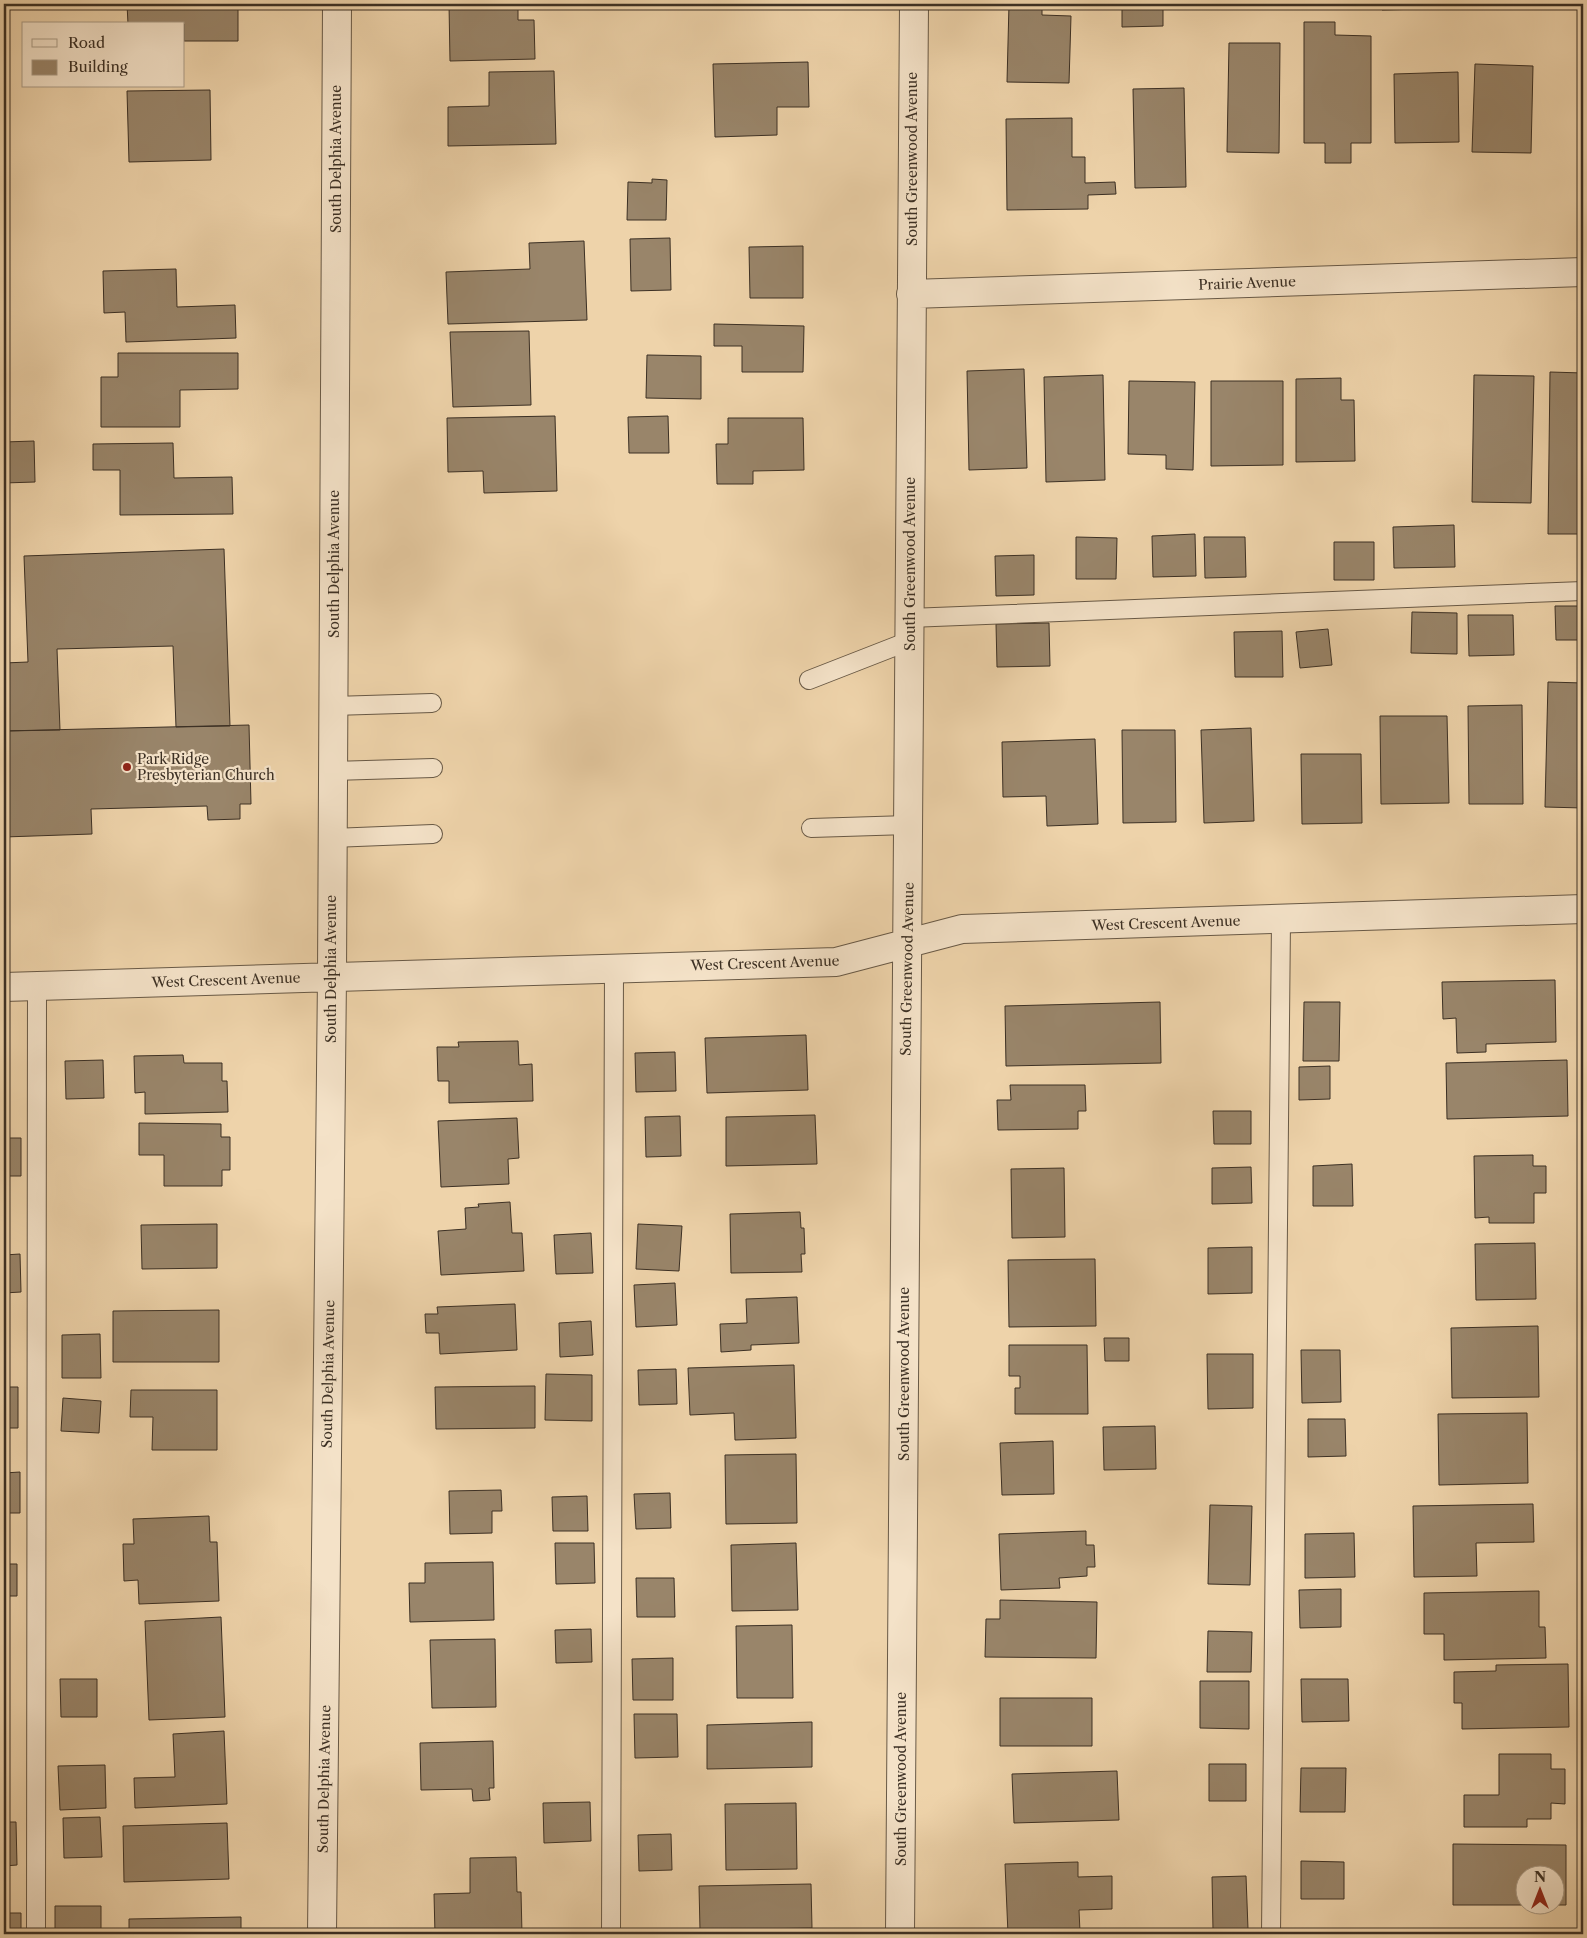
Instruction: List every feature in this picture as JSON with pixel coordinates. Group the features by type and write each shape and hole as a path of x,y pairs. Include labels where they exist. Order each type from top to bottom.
{"street":[{"name":"South Delphia Avenue","path":"322,1934 332,976 337,4"},
{"name":"South Greenwood Avenue","path":"900,1934 914,4"},
{"name":"Prairie Avenue","path":"912,294 1583,272"},
{"name":"West Crescent Avenue","path":"4,987 836,962 962,929 1583,909"}],"lane":[{"path":"809,680 909,630 1583,592"},
{"path":"333,706 432,703"},
{"path":"332,771 432,768"},
{"path":"811,828 908,825"},
{"path":"332,838 434,834"},
{"path":"1271,1934 1281,920"},
{"path":"611,1934 614,968"},
{"path":"36,1934 37,986"}],"building":[{"path":"127,4 238,4 238,41 185,41 185,22 128,22"},
{"path":"449,4 518,4 518,20 534,20 535,59 450,61"},
{"path":"1009,4 1042,4 1042,15 1071,16 1069,83 1007,82"},
{"path":"1122,4 1163,4 1163,26 1122,27"},
{"path":"1382,4 1424,4 1424,9 1382,10"},
{"path":"1304,22 1335,22 1335,35 1371,36 1371,143 1351,143 1351,163 1325,163 1325,143 1304,143"},
{"path":"1229,43 1280,43 1279,153 1227,152"},
{"path":"808,62 809,107 777,107 777,135 715,137 713,64"},
{"path":"1475,64 1533,66 1531,153 1472,152"},
{"path":"554,71 556,144 448,146 448,107 489,106 489,72"},
{"path":"1458,72 1459,142 1395,143 1394,74"},
{"path":"1184,88 1186,187 1135,188 1133,89"},
{"path":"210,90 211,160 129,162 127,91"},
{"path":"1072,118 1072,157 1085,157 1085,183 1115,182 1116,194 1088,195 1088,209 1007,210 1006,119"},
{"path":"652,179 667,180 666,220 627,220 628,182 652,183"},
{"path":"670,238 671,290 631,291 630,239"},
{"path":"584,241 587,320 448,324 446,272 530,269 529,243"},
{"path":"803,246 803,298 750,298 749,247"},
{"path":"176,269 177,307 235,305 236,338 126,342 125,312 104,313 103,271"},
{"path":"714,324 804,326 803,372 742,372 742,346 714,346"},
{"path":"529,331 531,405 453,407 450,332"},
{"path":"118,353 238,353 238,389 180,390 180,427 101,427 101,377 118,377"},
{"path":"647,355 701,356 701,399 646,398"},
{"path":"1024,369 1027,468 969,470 967,371"},
{"path":"1550,372 1583,373 1583,534 1548,534"},
{"path":"1103,375 1105,480 1046,482 1044,377"},
{"path":"1474,375 1534,376 1531,503 1472,502"},
{"path":"1341,378 1341,400 1354,400 1355,461 1296,462 1296,379"},
{"path":"1129,381 1195,382 1193,470 1166,469 1166,455 1128,454"},
{"path":"1211,381 1283,381 1283,465 1211,466"},
{"path":"555,416 557,491 484,493 483,471 448,472 447,418"},
{"path":"668,416 669,453 629,453 628,417"},
{"path":"728,418 803,418 804,470 753,471 753,484 717,484 716,444 728,444"},
{"path":"34,441 35,482 4,483 4,442"},
{"path":"173,443 174,478 232,477 233,514 120,515 120,470 93,470 93,444"},
{"path":"1454,525 1455,567 1394,568 1393,527"},
{"path":"1195,534 1196,576 1153,577 1152,536"},
{"path":"1076,537 1117,538 1116,579 1076,579"},
{"path":"1204,537 1245,537 1246,577 1205,578"},
{"path":"1334,542 1374,542 1374,580 1334,580"},
{"path":"224,549 230,726 176,727 173,646 57,649 60,730 4,731 4,663 28,662 24,556"},
{"path":"1034,555 1034,595 996,596 995,556"},
{"path":"1555,606 1583,606 1583,640 1556,640"},
{"path":"1412,612 1457,613 1457,654 1411,653"},
{"path":"1468,615 1513,615 1514,655 1469,656"},
{"path":"1049,623 1050,666 997,667 996,624"},
{"path":"1328,629 1332,665 1300,668 1296,632"},
{"path":"1282,631 1283,677 1235,677 1234,632"},
{"path":"1548,682 1583,683 1583,808 1545,807"},
{"path":"1522,705 1523,804 1469,804 1468,706"},
{"path":"1380,716 1447,716 1449,803 1381,804"},
{"name":"Park Ridge Presbyterian Church","path":"249,725 251,804 240,804 240,819 208,820 207,806 91,809 92,834 4,837 4,731"},
{"path":"1251,728 1254,821 1204,823 1201,730"},
{"path":"1122,730 1175,730 1176,822 1123,823"},
{"path":"1095,739 1098,824 1047,826 1046,796 1003,797 1002,742"},
{"path":"1301,754 1361,754 1362,823 1302,824"},
{"path":"1555,980 1556,1042 1486,1044 1486,1052 1457,1053 1456,1018 1443,1019 1442,982"},
{"path":"1160,1002 1161,1063 1006,1066 1005,1006"},
{"path":"1304,1002 1340,1002 1339,1061 1303,1061"},
{"path":"806,1035 808,1090 707,1093 705,1038"},
{"path":"518,1041 519,1065 532,1064 533,1101 449,1103 449,1081 438,1081 437,1047 459,1047 458,1042"},
{"path":"675,1052 676,1091 636,1092 635,1053"},
{"path":"183,1055 184,1063 222,1063 222,1081 227,1081 228,1112 145,1114 145,1092 135,1093 134,1056"},
{"path":"103,1060 104,1098 66,1099 65,1061"},
{"path":"1567,1060 1568,1116 1447,1119 1446,1063"},
{"path":"1330,1066 1330,1099 1299,1100 1299,1067"},
{"path":"1010,1085 1085,1085 1086,1111 1078,1111 1078,1129 998,1130 997,1100 1011,1100"},
{"path":"1213,1111 1251,1111 1251,1144 1214,1144"},
{"path":"815,1115 817,1164 726,1166 726,1117"},
{"path":"680,1116 681,1156 646,1157 645,1117"},
{"path":"517,1118 519,1158 508,1159 509,1184 441,1187 438,1121"},
{"path":"139,1123 221,1124 221,1137 230,1137 230,1170 222,1170 222,1186 164,1186 164,1155 139,1155"},
{"path":"4,1138 21,1138 21,1176 4,1176"},
{"path":"1533,1155 1533,1166 1546,1166 1546,1193 1534,1193 1534,1223 1489,1223 1489,1217 1475,1218 1474,1156"},
{"path":"1352,1164 1353,1206 1313,1206 1313,1166"},
{"path":"1251,1167 1252,1203 1212,1204 1212,1168"},
{"path":"1064,1168 1065,1237 1012,1238 1011,1169"},
{"path":"510,1202 512,1233 522,1233 524,1271 441,1275 438,1231 466,1229 465,1208 479,1207 478,1204"},
{"path":"800,1212 801,1228 804,1228 805,1254 801,1254 802,1272 731,1273 730,1214"},
{"path":"217,1224 217,1268 142,1269 141,1225"},
{"path":"638,1224 682,1226 679,1271 636,1269"},
{"path":"591,1233 593,1273 556,1274 554,1235"},
{"path":"1535,1243 1536,1299 1476,1300 1475,1244"},
{"path":"1252,1247 1252,1293 1208,1294 1208,1248"},
{"path":"20,1254 21,1292 4,1293 4,1255"},
{"path":"1095,1259 1096,1326 1009,1327 1008,1260"},
{"path":"675,1283 677,1325 636,1327 634,1285"},
{"path":"797,1297 799,1343 751,1345 751,1350 721,1352 720,1324 747,1323 746,1299"},
{"path":"515,1304 517,1350 440,1354 439,1333 426,1333 425,1314 438,1314 437,1307"},
{"path":"219,1310 219,1362 113,1362 113,1311"},
{"path":"591,1321 593,1355 560,1357 559,1323"},
{"path":"1538,1326 1539,1397 1452,1398 1451,1328"},
{"path":"100,1334 101,1378 62,1378 62,1335"},
{"path":"1104,1338 1129,1338 1129,1361 1105,1361"},
{"path":"1009,1345 1087,1345 1088,1414 1015,1414 1015,1388 1020,1388 1020,1376 1009,1376"},
{"path":"1301,1350 1340,1350 1341,1402 1302,1403"},
{"path":"1207,1354 1253,1354 1253,1408 1208,1409"},
{"path":"794,1365 796,1438 735,1440 734,1413 690,1415 688,1368"},
{"path":"676,1369 677,1404 639,1405 638,1370"},
{"path":"546,1374 592,1375 592,1421 545,1420"},
{"path":"535,1386 535,1428 436,1429 435,1387"},
{"path":"4,1387 18,1387 18,1428 4,1428"},
{"path":"131,1390 217,1390 217,1450 152,1450 153,1417 130,1417"},
{"path":"63,1398 101,1401 99,1433 61,1431"},
{"path":"1527,1413 1528,1483 1439,1485 1438,1414"},
{"path":"1308,1419 1345,1419 1346,1456 1308,1457"},
{"path":"1155,1426 1156,1469 1104,1470 1103,1427"},
{"path":"1053,1441 1054,1494 1002,1495 1000,1443"},
{"path":"796,1454 797,1523 726,1524 725,1455"},
{"path":"20,1472 20,1513 4,1513 4,1473"},
{"path":"501,1490 502,1511 492,1511 492,1533 450,1534 449,1491"},
{"path":"670,1493 671,1528 636,1529 634,1494"},
{"path":"587,1496 588,1531 553,1531 552,1497"},
{"path":"1533,1504 1534,1542 1476,1543 1477,1576 1414,1577 1413,1506"},
{"path":"1210,1505 1252,1506 1250,1585 1208,1584"},
{"path":"209,1516 210,1542 217,1542 219,1601 139,1604 138,1580 124,1581 123,1544 134,1544 133,1519"},
{"path":"1086,1531 1086,1545 1094,1545 1095,1567 1087,1567 1087,1576 1059,1578 1060,1588 1001,1590 999,1534"},
{"path":"1354,1533 1355,1577 1305,1578 1305,1534"},
{"path":"555,1543 594,1543 595,1583 556,1584"},
{"path":"796,1543 798,1610 732,1611 731,1545"},
{"path":"493,1562 494,1620 410,1622 409,1583 425,1583 425,1563"},
{"path":"4,1564 17,1564 17,1596 4,1596"},
{"path":"636,1578 674,1578 675,1617 637,1617"},
{"path":"1341,1589 1341,1627 1300,1628 1299,1590"},
{"path":"1539,1591 1539,1627 1545,1627 1546,1658 1444,1660 1444,1634 1424,1634 1424,1593"},
{"path":"1000,1600 1097,1602 1096,1658 985,1657 986,1619 1000,1619"},
{"path":"221,1617 225,1717 149,1720 145,1621"},
{"path":"792,1625 793,1698 737,1698 736,1626"},
{"path":"591,1629 592,1662 556,1663 555,1630"},
{"path":"1208,1631 1252,1632 1251,1672 1207,1672"},
{"path":"495,1639 496,1707 432,1708 430,1640"},
{"path":"673,1658 673,1700 633,1700 632,1659"},
{"path":"1568,1664 1569,1727 1462,1729 1462,1703 1454,1703 1454,1672 1496,1671 1496,1665"},
{"path":"60,1679 97,1679 97,1717 61,1717"},
{"path":"1301,1679 1348,1679 1349,1721 1302,1722"},
{"path":"1200,1681 1249,1681 1249,1729 1200,1728"},
{"path":"1000,1698 1092,1698 1092,1746 1000,1746"},
{"path":"634,1714 677,1714 678,1757 635,1758"},
{"path":"812,1722 812,1767 707,1769 707,1725"},
{"path":"224,1731 227,1804 135,1808 134,1778 175,1777 173,1734"},
{"path":"493,1741 494,1788 489,1788 490,1800 473,1801 472,1789 421,1790 420,1743"},
{"path":"1499,1754 1551,1754 1551,1769 1565,1769 1565,1804 1551,1803 1551,1819 1527,1819 1527,1827 1464,1827 1464,1795 1499,1795"},
{"path":"1209,1764 1246,1764 1246,1801 1209,1801"},
{"path":"105,1765 106,1808 60,1810 58,1766"},
{"path":"1301,1768 1346,1768 1345,1812 1300,1812"},
{"path":"1117,1771 1119,1820 1014,1823 1012,1774"},
{"path":"590,1802 591,1841 544,1843 543,1803"},
{"path":"796,1803 797,1869 726,1870 725,1804"},
{"path":"100,1817 102,1857 64,1858 63,1818"},
{"path":"4,1822 16,1822 17,1865 4,1866"},
{"path":"227,1823 229,1879 124,1882 123,1826"},
{"path":"671,1834 672,1870 639,1871 638,1835"},
{"path":"1453,1844 1566,1845 1566,1905 1564,1905 1564,1866 1514,1866 1514,1905 1453,1905"},
{"path":"516,1857 517,1892 521,1892 522,1934 435,1934 434,1894 470,1893 470,1858"},
{"path":"1301,1861 1344,1862 1344,1899 1301,1899"},
{"path":"1078,1862 1078,1877 1112,1876 1112,1909 1079,1910 1080,1932 1008,1934 1005,1864"},
{"path":"1246,1876 1248,1929 1213,1930 1212,1877"},
{"path":"811,1884 812,1928 700,1930 699,1886"},
{"path":"55,1906 101,1906 101,1934 55,1934"},
{"path":"4,1913 21,1913 21,1934 4,1934"},
{"path":"241,1917 241,1934 129,1934 129,1919"},
{"path":"658,1932 694,1932 694,1934 658,1934"}],"place":[{"name":"Park Ridge Presbyterian Church","path":"127,767"}]}
